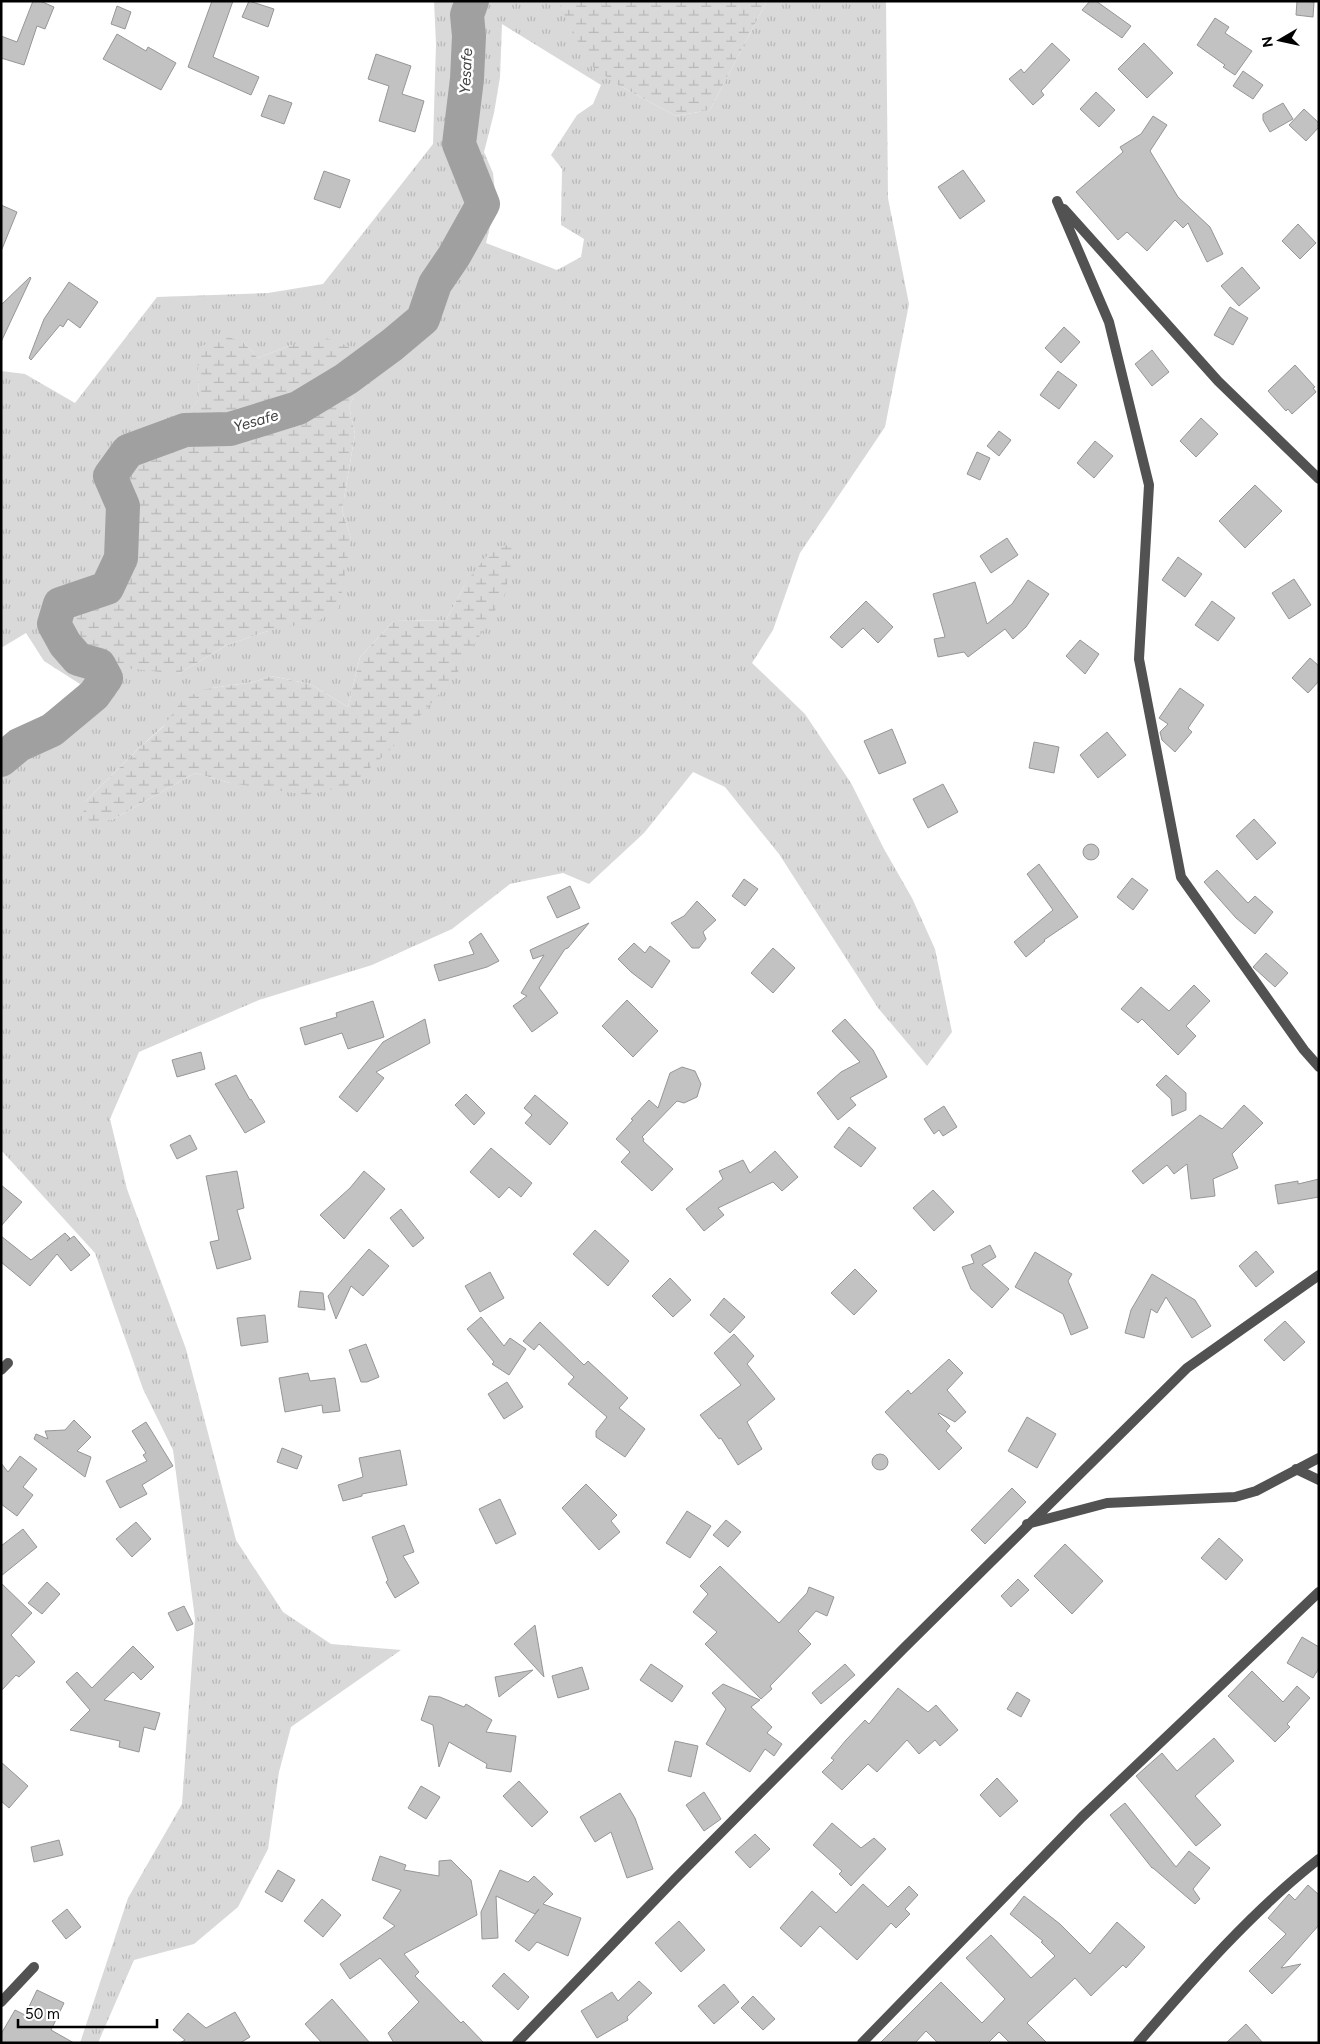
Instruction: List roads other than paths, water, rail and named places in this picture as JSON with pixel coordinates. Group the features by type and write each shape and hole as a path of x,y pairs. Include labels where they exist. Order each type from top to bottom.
{"street":[{"path":"1319,479 1218,381 1057,202 1108,322 1149,484 1139,659 1181,877 1304,1050 1319,1068"},
{"path":"519,2042 675,1879 1026,1525 1187,1368 1319,1275"},
{"path":"1026,1525 1107,1503 1235,1497 1256,1491 1319,1458"},
{"path":"1296,1469 1319,1480"},
{"path":"862,2043 1082,1817 1319,1592"},
{"path":"1138,2043 1206,1965 1290,1881 1319,1859"},
{"path":"1,2002 34,1968"}],"waterway":[{"name":"Yesafe","path":"1,760 19,745 52,730 94,695 106,678 99,665 78,659 65,644 54,624 60,604 107,588 121,558 123,506 110,476 128,451 185,430 230,429 298,408 346,379 423,319 435,284 454,256 483,204 459,144 467,79 469,36 467,15 472,1"}]}
